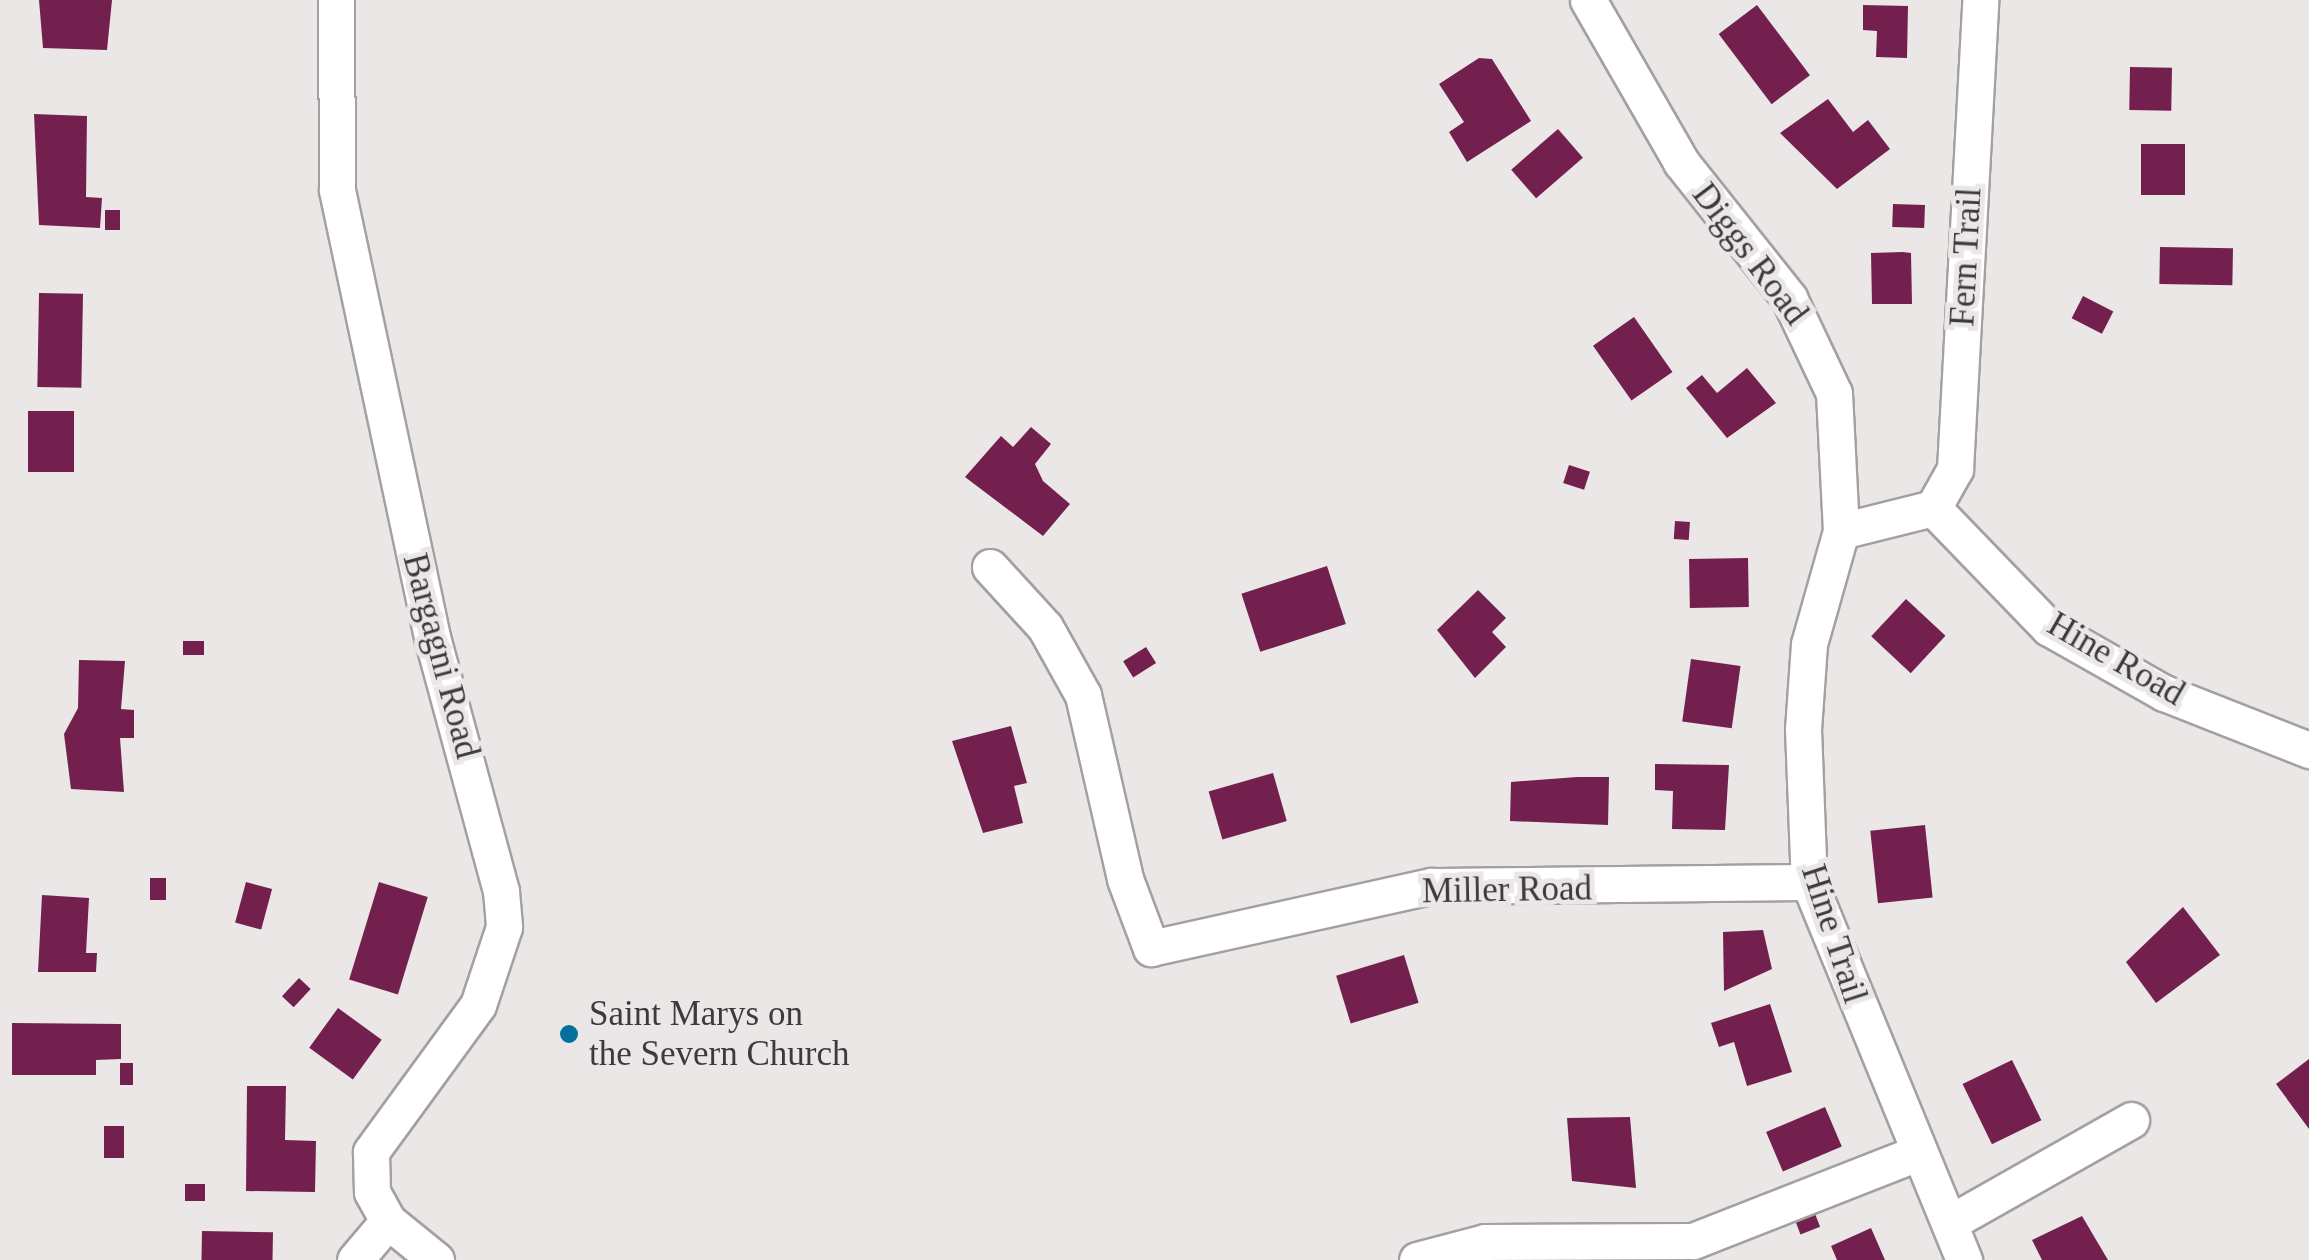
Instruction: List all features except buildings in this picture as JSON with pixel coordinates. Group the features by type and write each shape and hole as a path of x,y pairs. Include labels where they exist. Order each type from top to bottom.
{"street":[{"name":"Bargagni Road","path":"336,0 337,190 504,926 478,1005 371,1152 372,1192 388,1221"},
{"name":"Fern Trail","path":"1933,508 1954,469 1980,0"},
{"name":"Diggs Road","path":"1589,1 1681,162 1816,345 1834,393 1841,531"},
{"path":"1841,531 1933,508"},
{"name":"Hine Road","path":"1933,508 2049,628 2164,693 2309,750"},
{"name":"Hine Trail","path":"1841,531 1809,644 1809,882 1964,1260"},
{"name":"Miller Road","path":"990,567 1045,627 1083,694 1125,879 1152,948 1430,886 1809,882"},
{"path":"1950,1222 2131,1120"},
{"path":"1417,1260 1485,1242 1693,1242 1918,1153"},
{"path":"355,1260 388,1221 436,1260"}],"place":[{"name":"Saint Marys on the Severn Church","path":"569,1034"}]}
